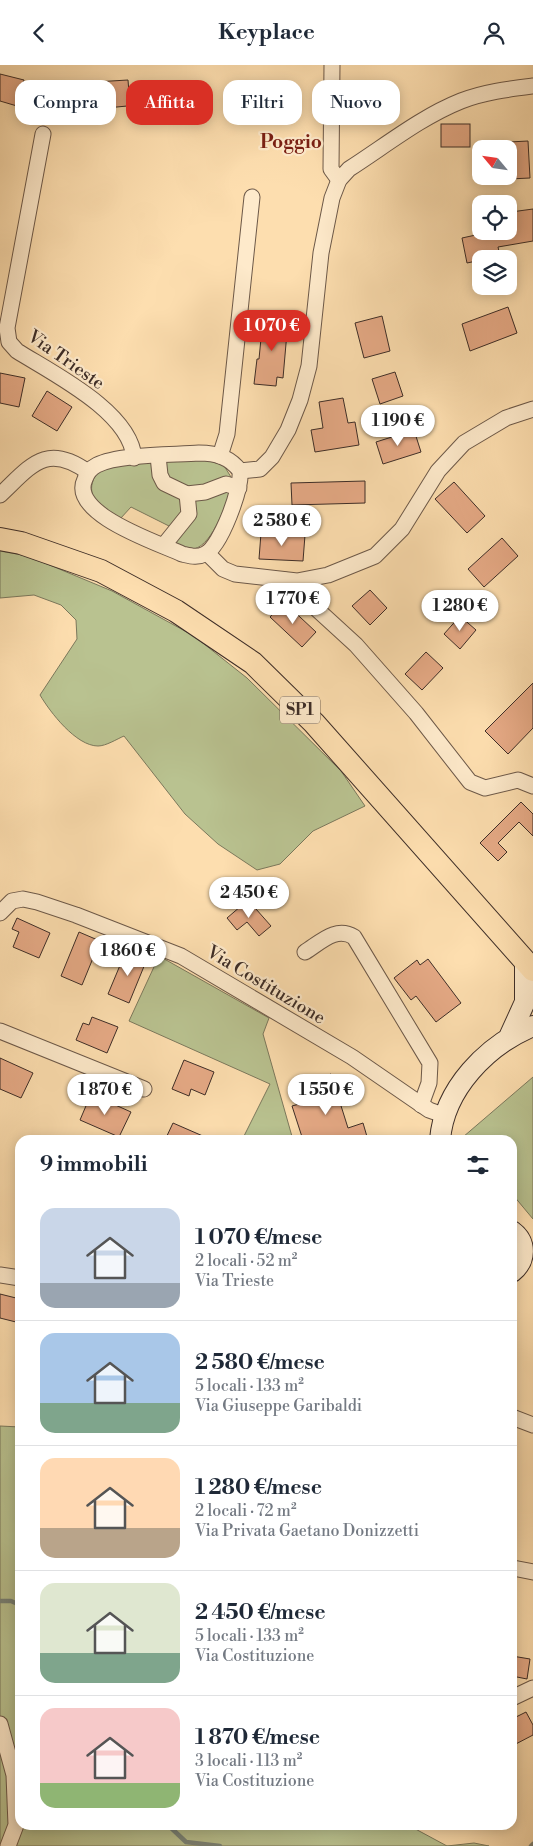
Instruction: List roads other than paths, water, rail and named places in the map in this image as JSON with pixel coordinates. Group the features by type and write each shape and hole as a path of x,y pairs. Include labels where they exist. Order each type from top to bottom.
{"main road":[{"name":"SP1","path":"0,539 21,543 101,571 176,611 253,663 314,723 529,966"},
{"path":"510,1035 525,1001 529,966"},
{"path":"441,1135 443,1115 455,1091 475,1067 510,1035 533,1026"},
{"path":"517,1266 521,1262 523,1242"}],"street":[{"path":"332,65 331,169 339,180"},
{"path":"240,471 260,469 272,457 288,430 300,400 310,366 321,253 332,198 339,180 349,169 438,113 462,101 494,92 533,85"},
{"name":"Via Trieste","path":"43,134 7,328 9,342 17,351 89,397 119,422 128,437 134,458"},
{"path":"220,456 227,434 252,197"},
{"path":"207,553 223,569 235,574 297,581 328,575 375,555 402,529 438,471 464,443 506,418 533,409"},
{"path":"199,453 220,456 235,464 240,471 239,488 216,543 207,553 194,557 106,519 88,505 83,496 83,483 88,472 96,465 106,461 158,456 199,453"},
{"path":"158,456 160,475 164,483 187,494 205,492 226,484 239,488"},
{"path":"0,495 33,466 46,459 59,457 71,460 88,472"},
{"path":"164,545 189,513 187,494"},
{"path":"285,579 356,645 416,713 470,782 485,788 518,779 533,786"},
{"name":"Via Costituzione","path":"0,913 12,901 23,899 37,902 76,915 181,956 352,1057 421,1105 443,1115"},
{"path":"306,952 336,932 346,932 354,937 430,1063 429,1083 421,1105"},
{"path":"0,1031 144,1089"},
{"path":"0,1275 15,1278"},
{"path":"517,1419 533,1425"},
{"path":"517,1569 533,1572"},
{"path":"517,1696 533,1688"},
{"path":"0,1723 14,1775 15,1800"},
{"path":"8,1846 15,1828"}],"waterway":[{"path":"0,1601 15,1603"},
{"path":"173,1830 186,1842 220,1846"}],"district":[{"name":"Poggio","path":"291,142"}]}
